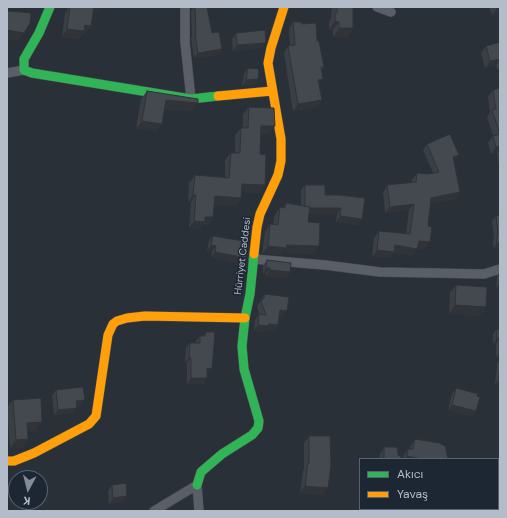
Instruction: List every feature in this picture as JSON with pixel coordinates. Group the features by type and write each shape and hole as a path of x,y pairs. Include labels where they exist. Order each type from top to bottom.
{"street":[{"path":"24,70 24,59 39,33 50,7"},
{"path":"185,7 185,42 191,99"},
{"name":"Hürriyet Caddesi","path":"197,485 201,472 222,454 252,435 258,428 259,421 244,369 242,346 260,214 278,175 281,162 281,139 269,73 269,56 284,7"},
{"path":"376,7 391,12"},
{"path":"7,73 24,70 32,73 191,99 272,91"},
{"path":"253,259 325,265 380,272 484,274 500,269"},
{"path":"7,461 14,461 34,453 89,424 96,416 100,378 108,334 110,329 117,321 145,316 245,318"},
{"path":"154,511 197,485 199,511"}],"building":[{"path":"70,7 94,7 91,26 85,25 84,31 67,29"},
{"path":"195,7 207,7 212,33 219,32 222,49 198,53 195,33"},
{"path":"337,7 353,7 353,28 339,28 339,22 335,21"},
{"path":"7,11 31,13 30,23 24,33 7,30"},
{"path":"293,22 301,22 302,24 316,23 317,41 319,41 324,67 321,67 323,79 318,80 322,100 298,104 288,46 295,45"},
{"path":"265,30 266,43 237,45 236,33"},
{"path":"500,42 500,59 490,61 486,46"},
{"path":"248,68 259,69 258,79 246,80"},
{"path":"500,88 500,134 492,110 496,109 493,90"},
{"path":"147,91 198,99 198,103 166,100 162,124 142,121"},
{"path":"249,107 274,108 275,126 261,126 260,154 266,155 265,185 242,184 241,198 215,196 213,217 205,217 205,222 194,221 196,195 193,195 195,175 229,178 231,153 240,153 241,128 248,128"},
{"path":"450,134 459,155 453,157 460,192 431,198 428,226 432,227 430,242 419,241 417,249 395,245 394,252 377,250 379,231 410,234 414,204 390,207 387,185 416,182 417,173 428,174 439,172 427,144"},
{"path":"500,134 500,146 496,147 493,136"},
{"path":"305,185 325,185 325,195 365,198 362,219 340,216 341,208 309,208 310,207 305,206"},
{"path":"286,203 310,207 308,222 320,223 319,246 287,245 286,248 268,246 270,224 278,225 280,207 285,208"},
{"path":"500,215 500,243 497,243 498,235 496,216"},
{"path":"213,236 249,242 246,258 215,252 216,246 211,245"},
{"path":"267,260 291,263 290,272 270,270 270,268 266,268"},
{"path":"456,285 487,287 486,307 455,305"},
{"path":"265,294 289,297 287,311 280,310 278,325 258,325 259,314 266,315 261,301"},
{"path":"497,329 500,329 500,338 497,338"},
{"path":"206,332 215,332 212,369 207,368 207,378 191,378 191,358 189,357 190,343 200,343 200,336 205,336"},
{"path":"83,387 85,400 76,401 77,408 58,410 56,390"},
{"path":"456,388 478,394 477,396 480,397 476,411 452,405"},
{"path":"41,398 42,422 27,423 28,439 16,440 13,400"},
{"path":"309,436 330,436 331,465 328,488 305,486 309,463"},
{"path":"415,439 439,443 445,446 448,458 417,458 407,456 408,449 413,449"},
{"path":"384,447 397,447 398,455 401,457 400,458 384,458"},
{"path":"500,481 499,502 499,482"},
{"path":"126,483 127,496 113,498 112,485"},
{"path":"413,510 432,510 432,511"}],"traffic: fast":[{"path":"50,7 39,33 24,59 24,70 32,73 191,99 218,96"},
{"path":"197,485 201,472 222,454 252,435 258,428 259,421 244,369 242,346 245,318 250,294 254,254"}],"traffic: slow":[{"path":"254,254 260,214 278,175 281,161 281,139 268,63 271,48 284,7"},
{"path":"218,96 272,91"},
{"path":"7,461 14,461 34,453 89,424 96,416 108,335 113,324 117,321 145,316 245,318"}]}
